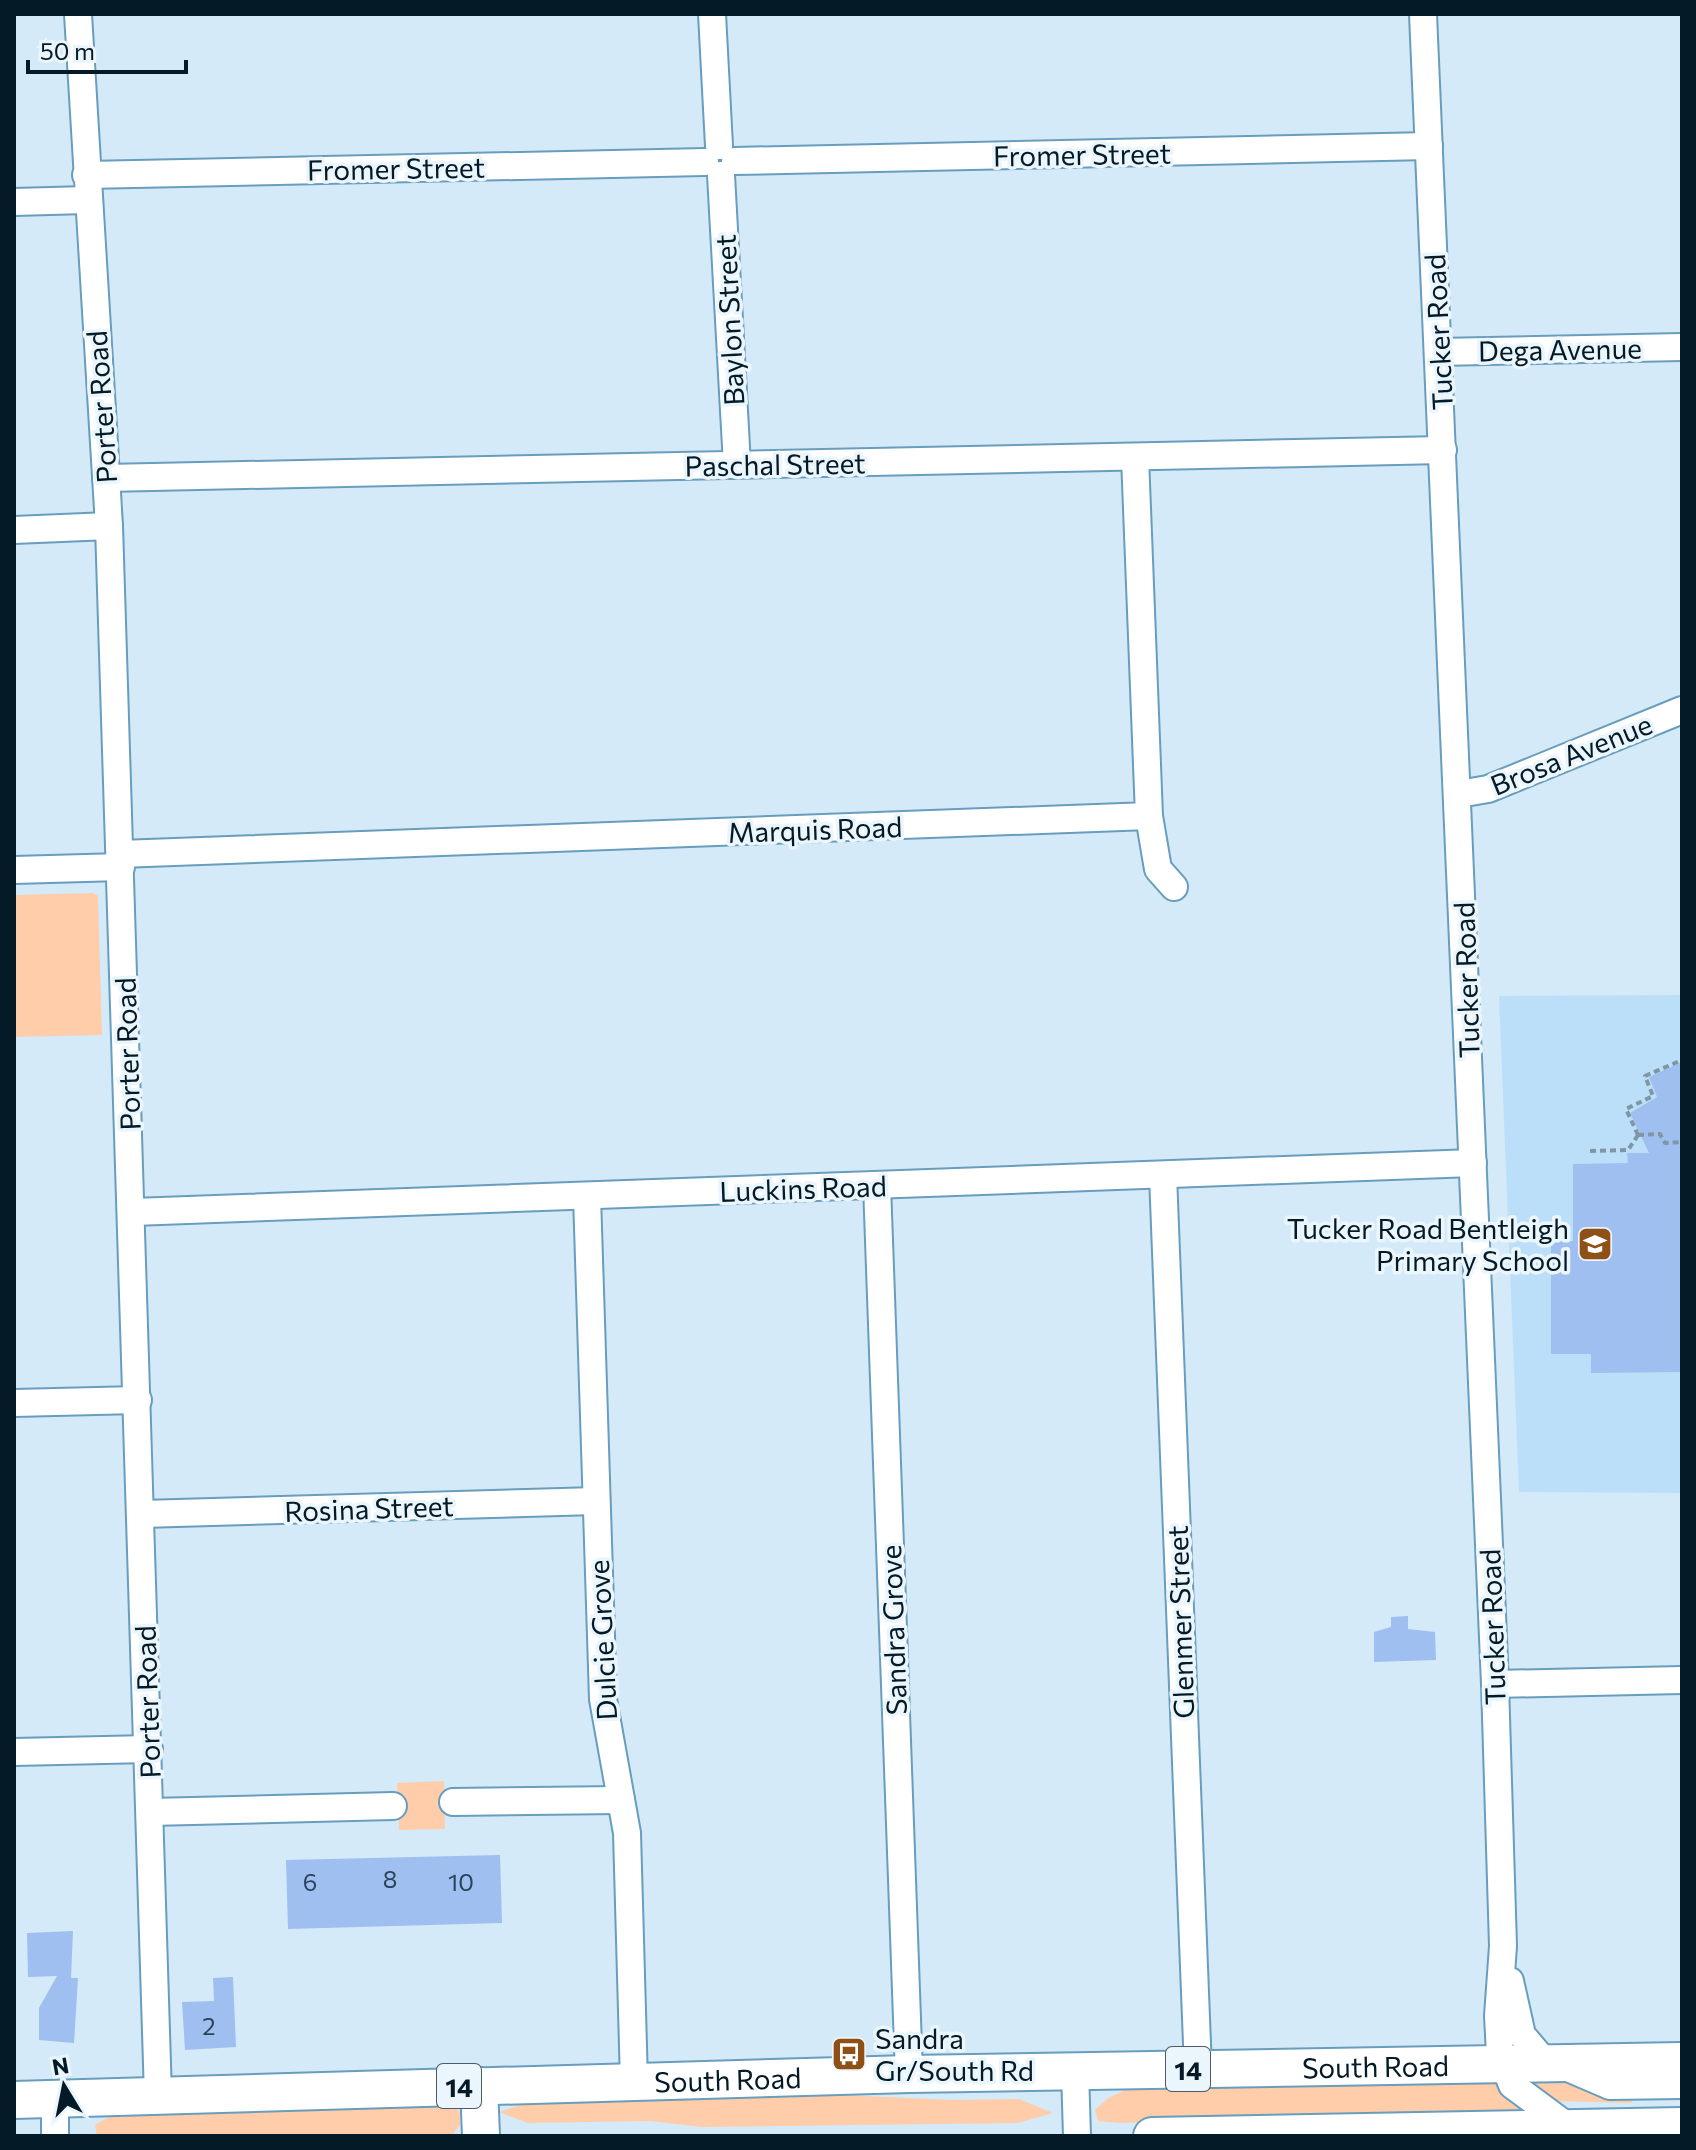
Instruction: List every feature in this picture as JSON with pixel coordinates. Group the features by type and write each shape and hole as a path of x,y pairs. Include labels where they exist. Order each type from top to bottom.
{"highway":[{"name":"South Road","path":"14,2100 909,2074 1682,2061"},
{"path":"479,2086 481,2136"},
{"path":"1152,2136 1682,2126"}],"street":[{"name":"Porter Road","path":"78,14 109,526 133,1212 158,2096"},
{"name":"Baylon Street","path":"712,14 737,465"},
{"name":"Tucker Road","path":"1423,14 1495,1684 1503,1946 1498,2016 1502,2063"},
{"name":"Fromer Street","path":"14,202 87,188 720,161 1429,146"},
{"name":"Dega Avenue","path":"1438,352 1682,347"},
{"name":"Paschal Street","path":"106,478 1443,450"},
{"path":"1135,457 1149,816 1158,869 1174,887"},
{"path":"14,530 109,526"},
{"name":"Brosa Avenue","path":"1459,794 1488,789 1682,710"},
{"name":"Marquis Road","path":"14,870 121,861 1149,816"},
{"name":"Luckins Road","path":"133,1212 1473,1163"},
{"name":"Glenmer Street","path":"1163,1175 1198,2069"},
{"name":"Sandra Grove","path":"877,1185 909,2074"},
{"name":"Dulcie Grove","path":"587,1196 604,1712 628,1845 634,2082"},
{"path":"14,1403 138,1400"},
{"name":"Rosina Street","path":"142,1514 596,1501"},
{"path":"1495,1684 1682,1680"},
{"path":"14,1752 149,1749"},
{"path":"453,1802 621,1800"},
{"path":"150,1812 393,1806"},
{"name":"Tucker Road","path":"1503,1946 1522,2035 1550,2062"},
{"path":"1550,2062 1610,2086 1682,2085"},
{"path":"1502,2063 1512,2085 1570,2128"},
{"path":"1075,2071 1077,2136"},
{"path":"55,2099 55,2136"}],"path":[{"path":"1638,1135 1626,1109 1653,1096 1645,1076 1682,1060"},
{"path":"1638,1135 1660,1134 1665,1143 1682,1142"},
{"path":"1590,1151 1628,1150 1638,1135"}],"shaded area":[{"path":"93,893 98,896 102,1035 14,1037 14,895"},
{"name":"Tucker Road Bentleigh Primary School","path":"1682,995 1682,1493 1519,1492 1499,996"},
{"path":"444,1781 445,1829 399,1830 397,1783"},
{"path":"1497,2078 1530,2113 1119,2123 1098,2121 1095,2110 1108,2098 1134,2086"},
{"path":"1552,2078 1588,2090 1629,2091 1632,2103 1554,2101 1521,2079"},
{"path":"802,2093 951,2100 1019,2099 1053,2113 1018,2123 702,2127 650,2121 528,2123 499,2112 529,2102"},
{"path":"452,2103 460,2113 460,2125 453,2134 97,2136 95,2125 114,2114"}],"building":[{"path":"1682,1062 1682,1372 1591,1373 1591,1354 1551,1354 1551,1241 1573,1241 1573,1164 1628,1163 1627,1153 1649,1153 1630,1113 1657,1097 1649,1077"},
{"path":"1408,1616 1408,1629 1435,1632 1436,1660 1374,1662 1374,1632 1391,1627 1391,1617"},
{"path":"500,1855 502,1923 288,1929 286,1860"},
{"path":"73,1931 71,1978 78,1978 74,2043 39,2040 39,2008 57,1976 28,1977 27,1933"},
{"path":"233,1977 236,2047 185,2050 182,2002 214,2001 213,1978"}],"place":[{"name":"Tucker Road Bentleigh Primary School","path":"1595,1244"},
{"name":"Sandra Gr/South Rd","path":"849,2054"}]}
